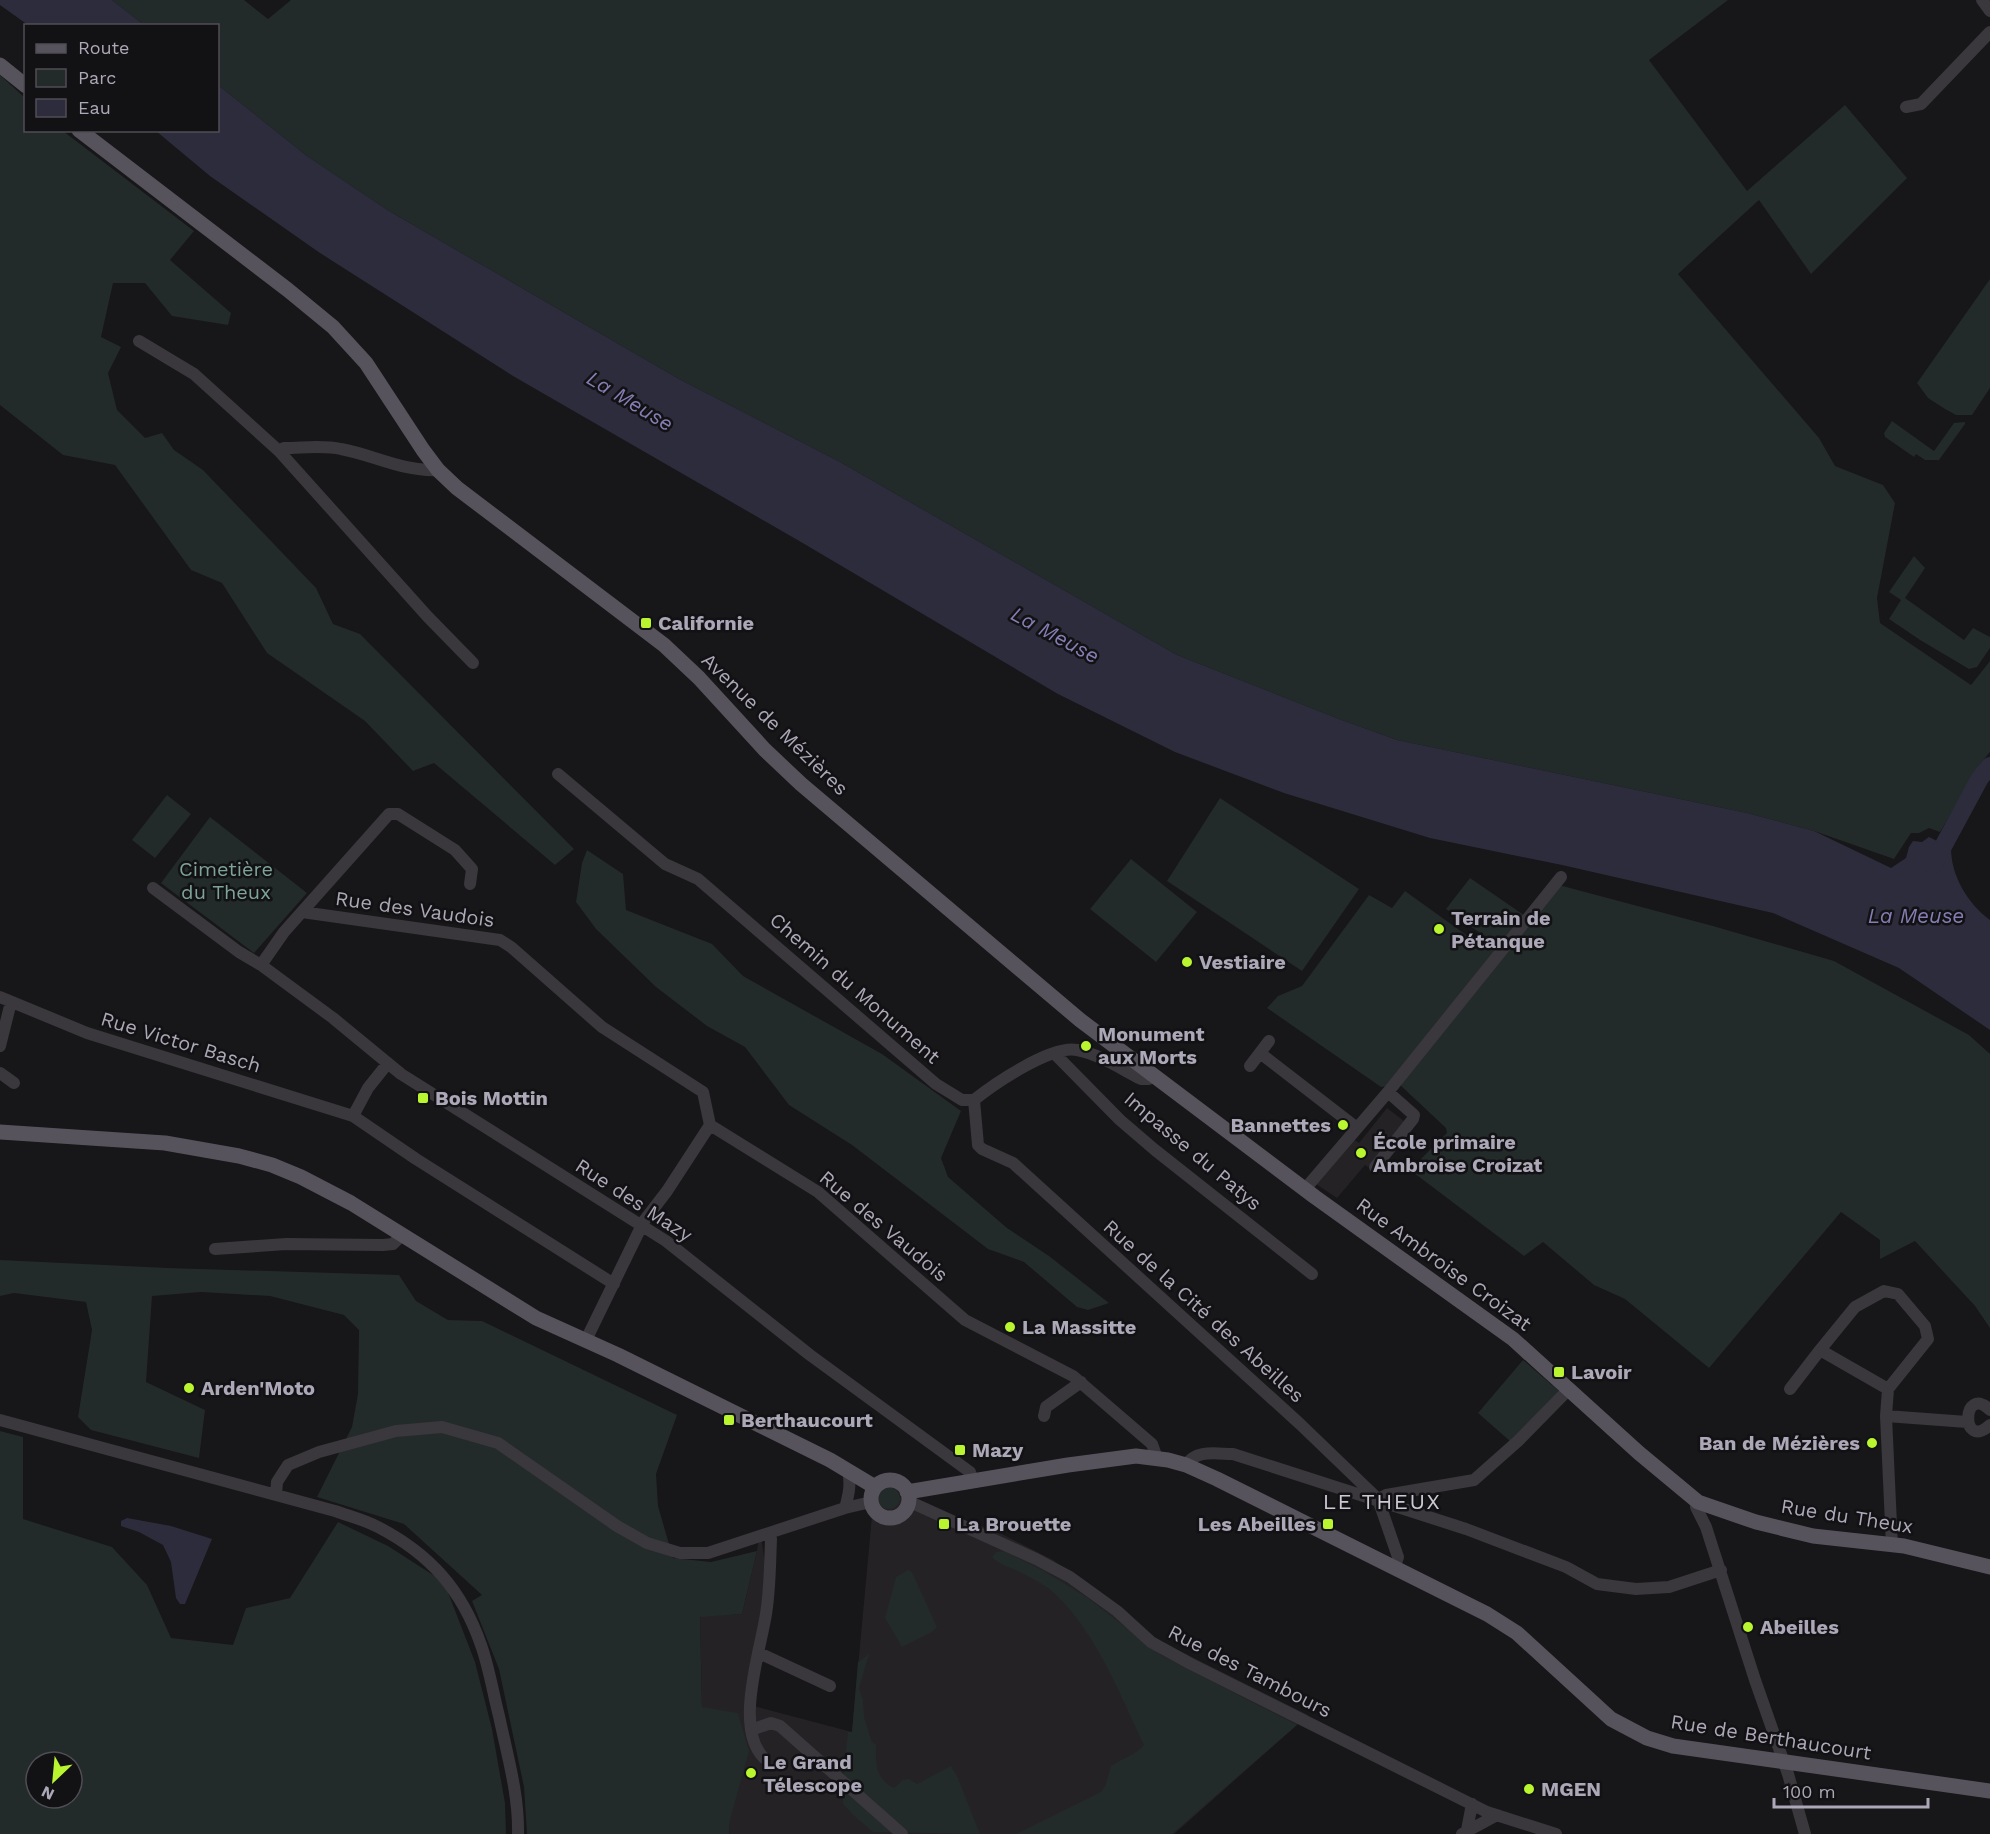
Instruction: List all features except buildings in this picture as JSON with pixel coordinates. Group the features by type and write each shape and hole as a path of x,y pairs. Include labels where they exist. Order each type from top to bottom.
{"main road":[{"path":"0,65 24,84"},
{"name":"Avenue de Mézières","path":"81,132 333,327 366,363 438,470 457,488 664,645 801,784 1080,1020 1152,1075"},
{"name":"Rue Ambroise Croizat","path":"1152,1075 1506,1334 1698,1502"},
{"path":"0,1132 165,1143 239,1156 272,1165 301,1177 351,1203 536,1318 586,1340 848,1470 873,1494 877,1512 888,1518 900,1515 904,1511 908,1496 903,1486 892,1480 886,1481 873,1494"},
{"name":"Rue de Berthaucourt","path":"908,1496 973,1480 1136,1456 1186,1465 1472,1605 1517,1633 1611,1719 1647,1738 1673,1746 1990,1791"},
{"name":"Rue du Theux","path":"1698,1502 1756,1522 1813,1536 1892,1545 1990,1567"}],"street":[{"path":"1982,0 1990,11"},
{"path":"1906,107 1921,104 1990,33"},
{"path":"139,341 194,374 279,451 472,663"},
{"path":"279,451 284,448 340,448 405,468 438,470"},
{"name":"Chemin du Monument","path":"558,774 665,864 698,879 936,1084 962,1100 974,1100"},
{"path":"261,965 284,932 389,814 398,814 464,858 472,869 470,884"},
{"path":"1305,1189 1388,1092 1561,877"},
{"name":"Rue des Mazy","path":"153,888 333,1018 388,1063 421,1086 666,1241 810,1355 954,1459 970,1472 973,1480"},
{"name":"Rue des Vaudois","path":"302,912 500,940 511,947 602,1027 703,1092 710,1125 818,1192 965,1320 1081,1382 1152,1444 1157,1458"},
{"path":"0,1046 6,1000"},
{"name":"Rue Victor Basch","path":"6,1000 87,1033 353,1116 416,1159 614,1284"},
{"path":"1250,1066 1269,1041"},
{"path":"974,1100 992,1086 1054,1053 1075,1049 1089,1053 1141,1079 1149,1079 1152,1075"},
{"name":"Impasse du Patys","path":"1054,1053 1120,1119 1155,1150 1312,1274"},
{"path":"1260,1053 1356,1128"},
{"path":"353,1116 368,1088 388,1063"},
{"path":"0,1073 14,1083"},
{"path":"1374,1167 1414,1115 1388,1092"},
{"name":"Rue de la Cité des Abeilles","path":"974,1100 978,1145 982,1149 1012,1163 1300,1424 1378,1499 1398,1557 1395,1566"},
{"path":"586,1340 643,1226 710,1125"},
{"path":"215,1249 286,1244 383,1245 393,1244 402,1235"},
{"path":"1790,1389 1855,1307 1884,1291 1898,1294 1925,1326 1928,1339 1888,1389 1886,1416 1892,1545"},
{"path":"1820,1350 1888,1389"},
{"path":"1044,1416 1046,1407 1081,1382"},
{"path":"1378,1499 1386,1495 1474,1480 1518,1441 1568,1390"},
{"path":"1967,1422 1968,1413 1973,1407 1981,1405 1990,1410"},
{"path":"1886,1416 1967,1422 1976,1430 1984,1430 1990,1425"},
{"path":"0,1420 335,1511 377,1526 410,1546 439,1570 459,1596 473,1622 482,1647 508,1757 518,1834"},
{"path":"276,1495 277,1482 288,1465 319,1452 396,1431 442,1427 498,1443 617,1526 647,1542 680,1553 708,1552 845,1508 873,1494"},
{"path":"1186,1465 1192,1457 1203,1454 1233,1454 1466,1529 1566,1567 1597,1584 1636,1589 1669,1587 1721,1570"},
{"path":"845,1508 850,1493 848,1470"},
{"name":"Rue des Tambours","path":"908,1496 1070,1577 1117,1611 1161,1649 1472,1804 1497,1815 1556,1834"},
{"path":"1698,1502 1696,1507 1706,1527 1721,1570 1805,1834"},
{"path":"764,1758 757,1751 751,1730 749,1709 767,1611 770,1533"},
{"path":"759,1653 830,1686"},
{"path":"751,1730 771,1723 780,1726 902,1834"},
{"path":"1464,1832 1472,1804"},
{"path":"1464,1832 1497,1815"}],"shaded area":[{"name":"École primaire Ambroise Croizat","path":"1387,1108 1404,1121 1368,1167 1365,1165 1337,1198 1316,1184 1353,1139 1359,1143"},
{"path":"890,1493 1000,1533 1053,1560 1158,1640 1308,1715 1174,1834 729,1834 730,1820 702,1707 700,1616 742,1614 760,1528 768,1586 750,1705 852,1732 872,1516"}],"green space":[{"path":"112,0 244,0 268,19 291,0 1728,0 1649,60 1747,191 1845,105 1907,178 1811,274 1759,200 1678,274 1819,438 1835,466 1883,485 1895,503 1877,598 1880,623 1971,685 1990,661 1990,752 1981,763 1940,832 1929,828 1919,833 1911,833 1894,859 1814,831 1747,813 1397,740 1339,719 1177,655 840,462 679,379 389,211 307,156 219,86 219,24 143,24"},
{"path":"0,75 24,97 24,132 64,132 194,231 170,260 231,313 228,325 172,316 145,283 113,283 101,337 121,347 108,373 117,410 145,438 162,433 174,450 203,470 316,588 333,624 360,634 574,849 555,865 434,763 413,771 365,721 267,653 222,583 191,570 115,465 63,455 0,405"},
{"path":"1990,279 1990,388 1972,415 1956,415 1928,398 1917,383"},
{"path":"1892,421 1934,451 1954,423 1965,422 1965,424 1939,460 1925,460 1916,454 1914,457 1885,437 1884,433"},
{"path":"1914,556 1925,568 1905,598 1964,640 1973,628 1990,637 1990,648 1977,667 1969,669 1889,619 1901,600 1889,592"},
{"path":"167,795 191,814 155,858 132,840"},
{"path":"1220,798 1359,889 1302,971 1167,881"},
{"name":"Cimetière du Theux","path":"210,817 307,893 254,953 161,883"},
{"path":"587,850 623,874 626,910 712,944 743,976 882,1054 961,1111 941,1158 948,1177 1007,1228 1049,1256 1109,1303 1088,1310 1077,1307 1024,1262 988,1249 852,1145 789,1105 745,1047 707,1026 656,987 596,929 576,902 582,863"},
{"path":"1131,859 1197,912 1156,962 1090,909"},
{"path":"1470,878 1528,918 1555,884 1834,961 1969,1035 1990,1054 1990,1328 1975,1306 1915,1241 1880,1259 1880,1240 1841,1212 1709,1368 1625,1299 1594,1285 1543,1242 1524,1256 1410,1170 1447,1133 1446,1128 1399,1084 1381,1087 1267,1008 1278,996 1302,986 1369,895 1392,908 1405,891 1487,950 1493,942 1446,909"},
{"path":"0,1260 399,1275 416,1301 448,1320 482,1321 677,1415 656,1474 658,1506 673,1558 711,1562 757,1551 742,1614 700,1617 702,1707 738,1713 749,1751 730,1820 729,1834 527,1834 524,1787 499,1669 472,1601 482,1595 404,1524 317,1497 352,1427 358,1394 359,1330 344,1315 270,1296 201,1292 152,1296 146,1382 205,1410 199,1458 91,1430 78,1417 92,1330 86,1302 14,1293 0,1296"},
{"path":"1523,1360 1559,1391 1511,1442 1478,1413"},
{"path":"0,1431 23,1437 23,1519 112,1547 147,1585 171,1638 233,1645 246,1608 290,1598 338,1522 388,1546 444,1582 475,1662 492,1729 505,1803 506,1834 0,1834"},
{"path":"889,1487 897,1490 900,1498 897,1506 889,1509 881,1506 878,1498 881,1490"},
{"path":"1004,1551 1044,1571 1088,1598 1161,1655 1297,1725 1172,1834 1016,1834 1101,1792 1111,1766 1144,1745 1106,1665 1083,1627 1051,1591 992,1557 996,1552"},
{"path":"908,1570 912,1572 937,1627 932,1632 902,1647 885,1618 896,1577"},
{"path":"869,1654 859,1688 863,1700 864,1717 872,1742 876,1745 878,1770 883,1780 894,1788 903,1780 909,1779 917,1784 951,1766 980,1834 873,1832 843,1804 842,1787 848,1732 852,1732 858,1662"}],"water":[{"path":"0,0 112,0 143,24 27,24 0,5"},
{"name":"La Meuse","path":"219,86 307,156 389,211 679,379 840,462 1177,655 1339,719 1397,740 1747,813 1814,831 1891,868 1906,858 1913,841 1922,842 1929,837 1951,848 1954,869 1962,888 1975,906 1990,920 1990,1030 1899,968 1773,913 1562,865 1430,838 1284,793 1175,752 1058,694 513,376 320,253 210,176 157,132 219,132"},
{"path":"127,1518 171,1526 212,1539 185,1604 180,1604 176,1598 171,1562 163,1545 139,1532 121,1526 121,1521"}],"waterway":[{"path":"1933,865 1980,778 1990,766"}],"place":[{"name":"Californie","path":"646,623"},
{"name":"Terrain de Pétanque","path":"1439,929"},
{"name":"Vestiaire","path":"1187,962"},
{"name":"Monument aux Morts","path":"1086,1046"},
{"name":"Bois Mottin","path":"423,1098"},
{"name":"Bannettes","path":"1343,1125"},
{"name":"École primaire Ambroise Croizat","path":"1361,1153"},
{"name":"La Massitte","path":"1010,1327"},
{"name":"Lavoir","path":"1559,1372"},
{"name":"Arden'Moto","path":"189,1388"},
{"name":"Berthaucourt","path":"729,1420"},
{"name":"Ban de Mézières","path":"1872,1443"},
{"name":"Mazy","path":"960,1450"},
{"name":"La Brouette","path":"944,1524"},
{"name":"Les Abeilles","path":"1328,1524"},
{"name":"Abeilles","path":"1748,1627"},
{"name":"Le Grand Télescope","path":"751,1773"},
{"name":"MGEN","path":"1529,1789"}],"district":[{"name":"LE THEUX","path":"1382,1501"}]}
